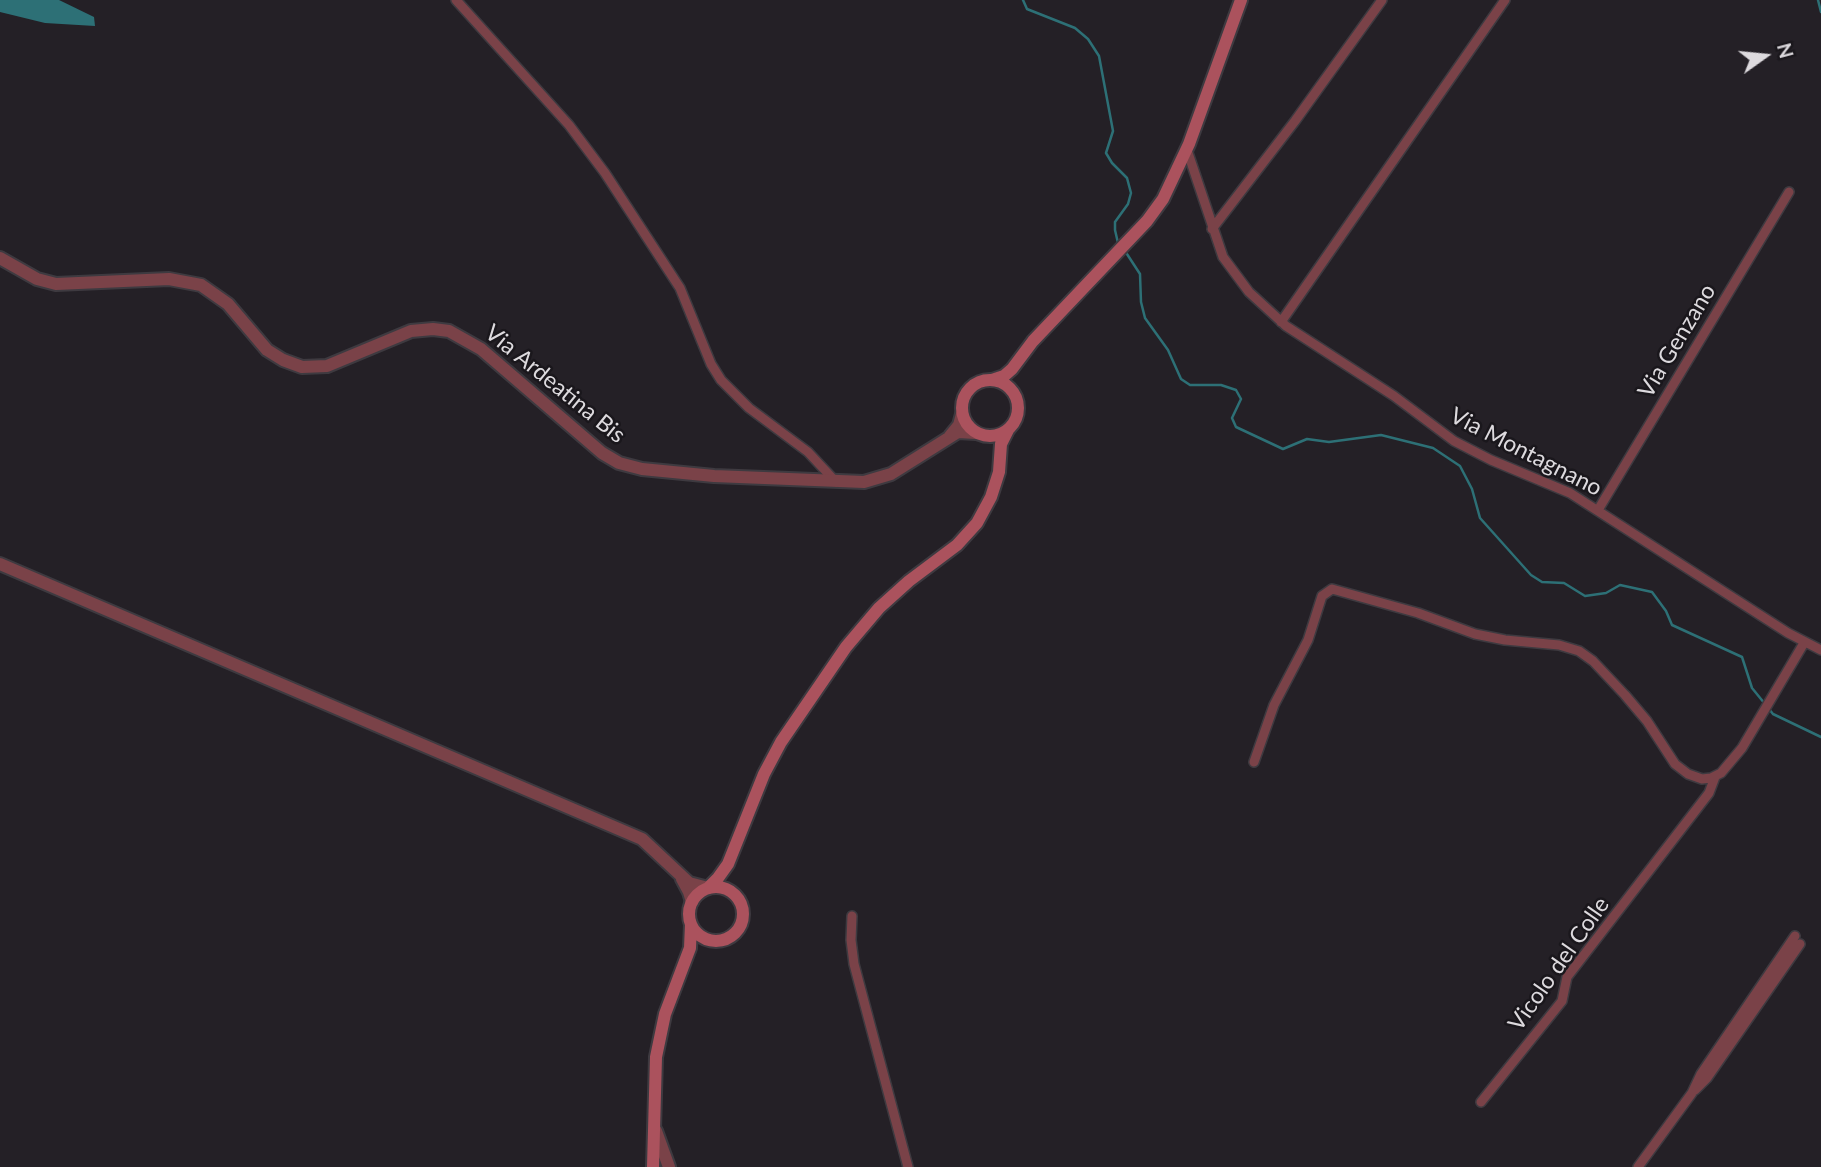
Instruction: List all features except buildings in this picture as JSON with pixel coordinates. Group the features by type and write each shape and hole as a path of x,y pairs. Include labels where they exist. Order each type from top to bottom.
{"main road":[{"path":"1000,456 995,444 965,421 962,414 963,399 977,383 1008,373 1033,341 1117,253 1163,199 1186,150 1241,0"},
{"path":"653,1167 659,1036 692,940 689,909 692,902 719,878 733,853 764,774 791,726 862,626 895,593 957,545 972,530 991,497 1001,444 1016,418 1018,410 1012,380 1020,358"},
{"path":"992,380 1005,385 1015,395"},
{"path":"980,434 993,436 1008,430"},
{"path":"733,853 730,881 735,896"},
{"path":"691,924 702,937 710,940 725,939 737,930 743,916 740,902 722,888 708,888"},
{"path":"684,965 696,948 710,940"}],"street":[{"path":"456,0 569,125 606,173 680,288 711,364 721,380 749,408 808,452 836,482"},
{"path":"1212,229 1295,121 1382,0"},
{"path":"1282,322 1505,0"},
{"name":"Via Montagnano","path":"1186,150 1223,257 1236,277 1282,322 1394,396 1454,441 1491,460 1558,486 1804,643 1821,650"},
{"name":"Via Genzano","path":"1598,510 1789,192"},
{"name":"Via Ardeatina Bis","path":"0,258 37,279 56,284 162,279 197,283 228,304 267,350 278,358 302,367 327,366 411,331 449,331 481,349 594,447 619,463 642,469 674,473 864,482 881,478 901,468 962,431 980,434"},
{"name":"Via Ardeatina Bis","path":"950,436 959,425 962,414"},
{"path":"0,564 642,839 680,876 690,892 692,902"},
{"path":"1254,762 1274,705 1305,646 1322,596 1327,590 1334,589 1418,613 1472,633 1577,650 1591,659 1634,706 1675,764 1696,778 1715,777"},
{"name":"Vicolo del Colle","path":"1481,1102 1562,1001 1567,977 1709,793 1715,777 1742,748 1804,643"},
{"path":"680,876 694,886 708,888"},
{"path":"852,916 854,967 908,1167"},
{"path":"1638,1167 1692,1093 1707,1078 1798,940"},
{"path":"654,1125 669,1167"}],"water":[{"path":"0,0 59,0 94,17 95,26 45,23 0,12"}],"waterway":[{"path":"1023,0 1027,9 1075,28 1088,39 1099,56 1113,131 1106,153 1127,178 1131,193 1128,204 1115,222 1118,243"},
{"path":"1818,0 1821,12"},
{"path":"1125,251 1140,274 1141,302 1145,318 1168,350 1181,379 1190,385 1221,385 1236,390 1241,399 1232,418 1236,427 1283,449 1307,439 1329,442 1381,435 1433,448 1460,466 1472,489 1480,518 1531,575 1542,582 1564,583 1585,596 1606,593 1620,585 1652,592 1666,611 1672,625 1742,657 1752,688 1765,704"},
{"path":"1769,709 1773,714 1821,737"}]}
